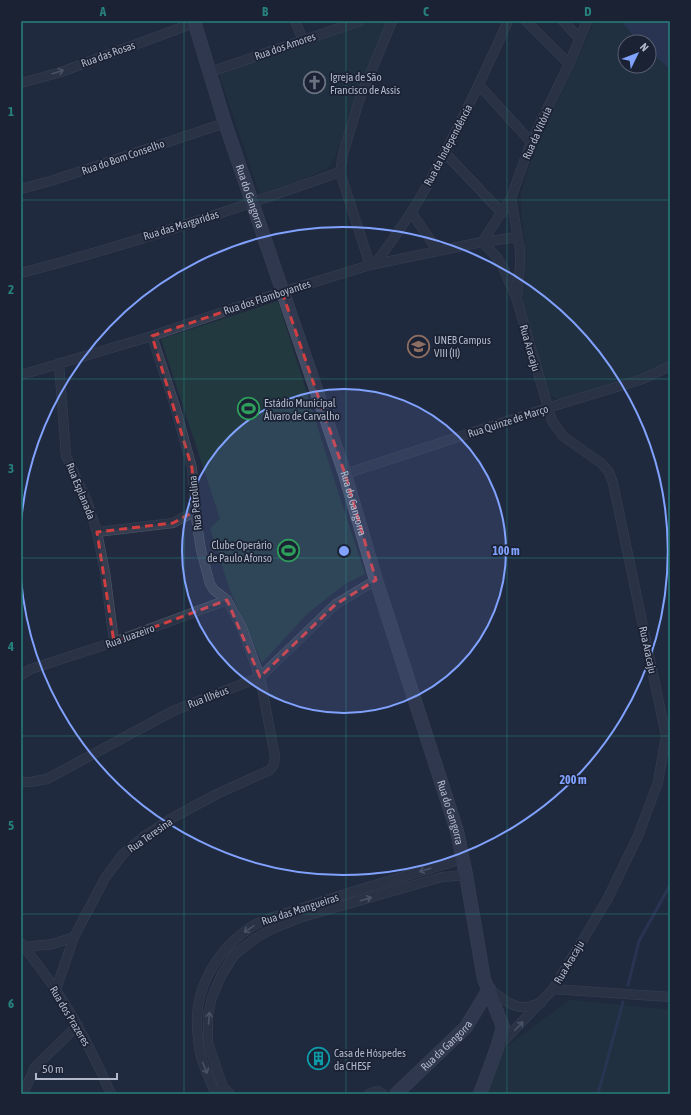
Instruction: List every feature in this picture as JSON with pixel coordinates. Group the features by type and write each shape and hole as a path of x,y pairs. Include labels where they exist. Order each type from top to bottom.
{"street":[{"path":"295,21 303,40"},
{"name":"Rua dos Amores","path":"210,72 360,21"},
{"path":"373,264 340,172 343,154 359,101 392,21"},
{"name":"Rua da Independência","path":"373,264 411,212 445,153 479,85 508,21"},
{"path":"526,21 569,64"},
{"path":"563,21 580,38"},
{"name":"Rua da Vitória","path":"482,242 511,198 531,142 569,64 587,21"},
{"name":"Rua do Gangorra","path":"194,22 225,123 345,474 376,580 457,831 484,979 503,1027 480,1094"},
{"name":"Rua das Rosas","path":"21,83 60,72 194,22"},
{"path":"479,85 531,142"},
{"name":"Rua do Bom Conselho","path":"21,189 54,180 225,123"},
{"path":"445,153 502,213"},
{"name":"Rua das Margaridas","path":"21,273 82,256 253,203 340,172"},
{"name":"Rua Aracaju","path":"511,198 518,237 520,266 517,300"},
{"path":"411,212 438,251"},
{"name":"Rua dos Flamboyantes","path":"21,375 152,336 282,292 373,264 482,242 518,237"},
{"name":"Rua Aracaju","path":"482,242 502,264 517,300 552,421 564,437 602,463 609,472 613,483 666,736 658,782 638,836 607,900 553,989 497,1048"},
{"name":"Rua Petrolina","path":"152,336 175,406 192,468 195,511 201,550 210,584 214,590 227,600 242,628 260,677 276,757 270,770 264,773"},
{"name":"Rua Esplanada","path":"59,363 66,456 87,501 97,532 105,572 114,642"},
{"name":"Rua Quinze de Março","path":"345,474 547,408 644,379 670,366"},
{"path":"97,532 173,523 195,511"},
{"name":"Rua Ilhéus","path":"21,782 47,779 173,711 260,677 336,604 376,580"},
{"name":"Rua Juazeiro","path":"21,676 31,669 114,642 227,600"},
{"name":"Rua Juazeiro","path":"21,667 31,669"},
{"name":"Rua Teresina","path":"56,989 74,936 105,878 123,854 142,838 174,817 216,794 264,773"},
{"name":"Rua das Mangueiras","path":"216,1093 200,1058 196,1017 200,994 216,961 244,931 258,923 319,902 462,859"},
{"name":"Rua das Mangueiras","path":"227,1091 208,1042 208,1015 212,997 221,976 234,955 256,938 272,929 299,918 442,877 466,874"},
{"path":"319,902 321,912"},
{"path":"23,945 52,944 74,936"},
{"name":"Rua dos Prazeres","path":"23,945 56,989 78,1025 111,1094"},
{"path":"227,948 234,955"},
{"path":"489,989 506,1001 517,1006 525,1007 540,1003"},
{"name":"Rua da Gangorra","path":"396,1094 466,1027 489,989"},
{"path":"553,989 670,997"},
{"path":"200,994 212,997"},
{"path":"23,1094 35,1066 78,1025"},
{"path":"198,1043 208,1042"},
{"path":"216,1093 227,1091"},
{"path":"369,1094 377,1091 383,1094"}],"highlighted area":[{"path":"282,292 345,474 376,580 336,604 260,677 227,600 114,642 97,532 173,523 195,511 192,468 152,336"}],"shaded area":[{"path":"374,21 387,22 336,155 327,169 260,194 219,74"},
{"path":"595,21 625,21 624,24 632,34 617,34 617,74 657,74 657,58 670,69 670,361 644,373 559,400 548,393 522,308 525,281 525,242 521,193 534,151"},
{"path":"278,301 365,574 345,584 307,614 262,663 229,588 210,528 220,519 161,339"},
{"path":"570,1000 670,1010 670,1094 486,1094 495,1055"}],"water":[{"path":"625,21 670,21 670,69 657,58 657,34 632,34 624,24"}],"waterway":[{"path":"628,985 639,941 670,885"},
{"path":"598,1094 623,1002"}],"place":[{"name":"Igreja de São Francisco de Assis","path":"315,83"},
{"name":"UNEB Campus VIII (II)","path":"418,346"},
{"name":"Estádio Municipal Álvaro de Carvalho","path":"248,409"},
{"name":"Clube Operário de Paulo Afonso","path":"288,551"},
{"name":"Casa de Hóspedes da CHESF","path":"319,1059"}]}
